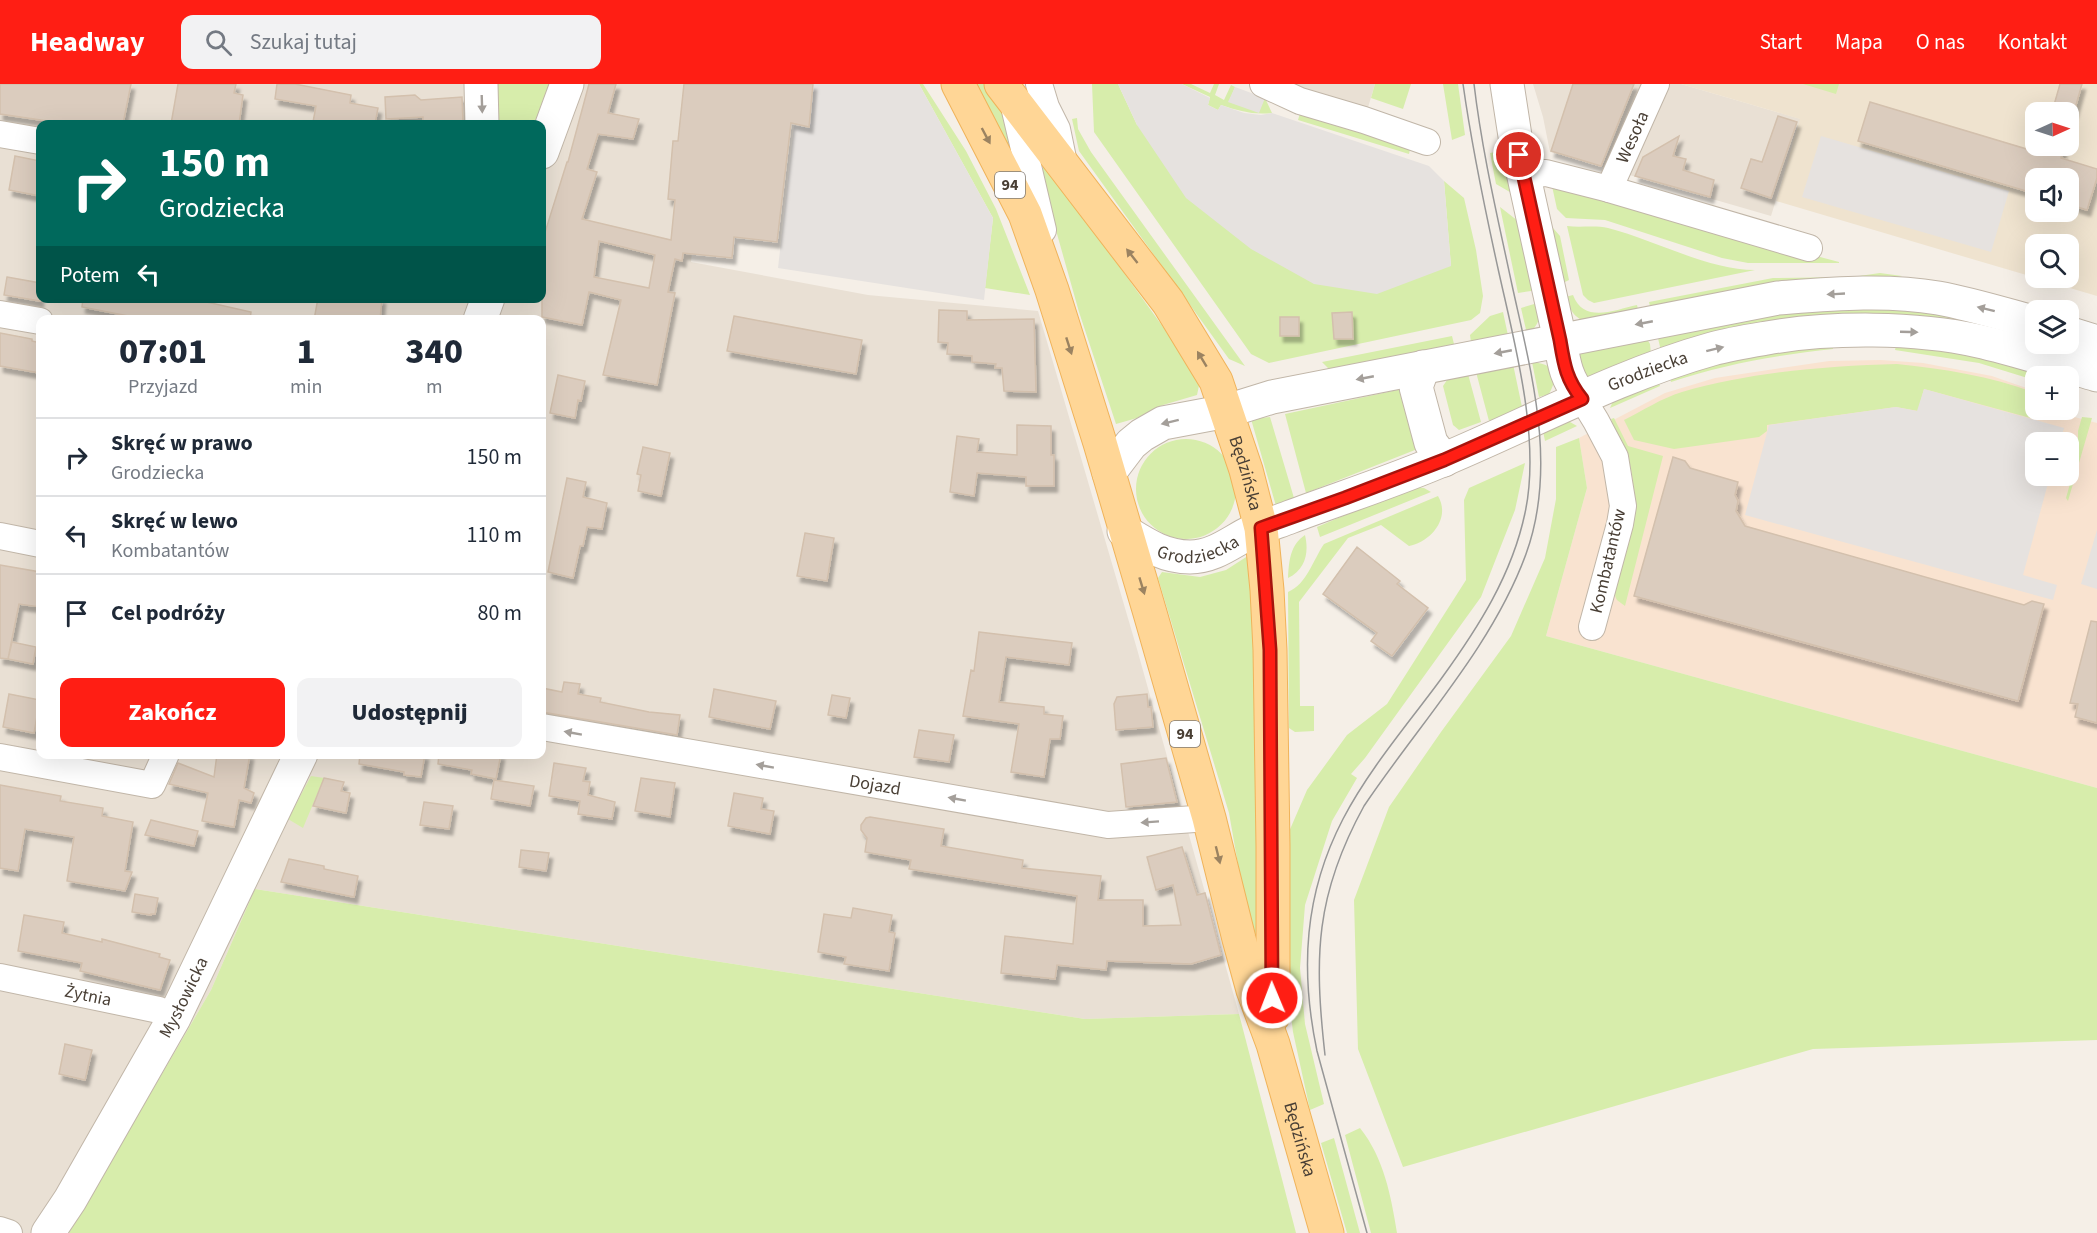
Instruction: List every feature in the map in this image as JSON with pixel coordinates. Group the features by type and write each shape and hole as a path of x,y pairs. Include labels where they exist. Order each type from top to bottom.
{"main road":[{"name":"94","path":"958,84 1025,214 1052,290"},
{"name":"Będzińska","path":"1015,87 1066,170 1168,302 1216,381 1261,528 1270,650 1273,1044"},
{"name":"Będzińska","path":"1052,290 1109,473"},
{"name":"94","path":"1109,473 1124,531"},
{"name":"Będzińska","path":"1124,531 1209,818 1253,990 1273,1044 1328,1233"}],"street":[{"path":"481,84 482,120"},
{"path":"546,141 567,84"},
{"path":"1263,84 1300,101 1427,142"},
{"name":"Kombatantów","path":"1507,84 1515,136 1565,368 1570,385 1596,421 1615,457 1623,506 1592,627"},
{"name":"Wesoła","path":"1609,189 1656,84"},
{"name":"Będzińska","path":"1015,87 1048,253 1052,290"},
{"path":"0,134 36,140"},
{"path":"1524,175 1546,173 1609,189 1809,248"},
{"path":"1109,473 1131,444 1163,423 1227,411 1272,397 1778,298 1859,293 1937,298 2025,320"},
{"path":"0,314 36,320"},
{"name":"Grodziecka","path":"1124,531 1152,549 1172,555 1191,557 1207,555 1261,528 1444,460 1660,366 1713,349 1771,337 1832,331 1923,332 1977,340 2097,375"},
{"path":"2079,336 2097,342"},
{"path":"1423,368 1432,383 1447,437 1444,460"},
{"path":"0,536 36,543"},
{"name":"Dojazd","path":"546,728 1108,825 1209,818"},
{"path":"0,757 152,785 164,759"},
{"name":"Mysłowicka","path":"48,1233 70,1200 197,975 299,759"},
{"name":"Żytnia","path":"0,977 159,1010 174,1018"},
{"path":"0,1230 9,1233"}],"shaded area":[{"path":"0,84 474,84 475,120 36,120 36,303 546,303 546,159 573,84 708,84 691,262 868,295 1038,311 1137,649 1239,1014 1085,1019 255,889 211,990 69,1233 0,1233"},
{"path":"810,84 919,84 993,218 984,300 778,268 794,126 805,127"},
{"path":"1118,84 1182,84 1210,98 1208,105 1218,110 1221,105 1244,113 1261,115 1272,113 1429,166 1444,181 1451,266 1377,294 1314,284 1251,249 1186,198 1137,125"},
{"path":"1280,84 1375,84 1366,114"},
{"path":"1533,84 1681,84 1801,119 1771,216 1550,152"},
{"path":"1681,84 2097,84 2097,296 2070,288 2079,288 2079,234 2025,234 2025,275 1776,201 1800,119"},
{"path":"1235,87 1265,98 1259,113 1228,102"},
{"path":"1821,136 2009,191 1991,252 1802,197"},
{"path":"1881,360 1923,363 1992,376 2025,388 2025,420 2079,418 2097,423 2097,788 1546,636 1587,488 1579,438 1665,393 1715,378 1829,361"},
{"path":"1924,389 2025,417 2025,420 2035,420 2064,428 2063,432 2025,432 2025,486 2047,486 2023,575 2057,585 2053,600 1745,515 1769,425 1896,407 1917,411"},
{"path":"2097,530 2097,589 2081,584"}],"green space":[{"path":"489,84 556,84 542,120 490,120"},
{"path":"919,84 923,84 966,151 996,209 1030,295 985,288 993,218"},
{"path":"972,84 986,84 1009,113 1034,198"},
{"path":"1092,84 1118,84 1137,125 1451,266 1444,181 1464,198 1476,250 1483,296 1480,313 1471,320 1269,363 1251,354 1094,132"},
{"path":"1182,84 1191,84 1210,93 1214,84 1219,84 1215,95 1224,100 1231,85 1235,87 1229,102 1265,98 1272,113 1246,112 1221,105 1218,110 1208,105 1210,97"},
{"path":"1375,84 1411,84 1403,109 1371,98"},
{"path":"1443,84 1458,84 1465,135 1452,140"},
{"path":"1803,84 1839,84 1836,94"},
{"path":"1301,110 1411,145 1409,154 1298,120"},
{"path":"1077,118 1078,129 1091,152 1245,366 1229,359 1079,151 1072,119"},
{"path":"1507,150 1515,195 1496,184 1490,153"},
{"path":"1044,167 1049,169 1200,381 1197,395 1163,405 1137,418 1116,424 1079,312 1039,170"},
{"path":"1552,186 1839,263 1748,263 1722,258 1605,220 1566,218 1557,209"},
{"path":"1500,207 1518,221 1538,290 1518,293"},
{"path":"1546,220 1560,236 1569,280 1561,284"},
{"path":"1567,226 1608,228 1700,260 1737,269 1755,270 1594,303 1583,295"},
{"path":"1880,273 1902,276 1875,282 1651,311 1649,302 1773,278 1852,277"},
{"path":"1573,295 1584,310 1600,313 1637,305 1639,313 1582,320 1572,312 1565,297"},
{"path":"1541,302 1537,324 1527,334 1521,308"},
{"path":"1813,308 1928,310 2025,331 2025,342 1998,335 1661,351 1657,334"},
{"path":"1503,312 1509,340 1471,342 1470,335 1490,316"},
{"path":"1452,336 1454,344 1335,369 1328,368 1322,362"},
{"path":"1645,336 1650,344 1651,354 1589,377 1583,374 1578,357 1584,350"},
{"path":"1833,341 1833,349 1751,361 1671,382 1669,374 1707,361"},
{"path":"1897,342 1930,345 2025,368 2025,377 1979,363 1895,350"},
{"path":"1532,362 1545,365 1553,371 1554,381 1549,394 1539,397"},
{"path":"1513,364 1522,407 1489,421 1476,372"},
{"path":"1897,364 1967,374 2001,382 2025,390 2025,417 1924,389 1918,411 1896,407 1767,425 1767,431 1759,437 1674,449 1634,440 1624,420 1660,401 1708,385 1762,375 1843,366"},
{"path":"1468,374 1481,422 1459,430 1453,425 1443,386 1447,380"},
{"path":"1657,378 1660,386 1610,408 1614,399"},
{"path":"1402,389 1420,448 1306,493 1285,414"},
{"path":"1270,417 1294,498 1276,506 1251,419"},
{"path":"2082,417 2092,418 2079,463 2079,432"},
{"path":"1614,418 1628,446 1663,456 1625,606 1617,600 1615,586 1632,525 1633,486 1625,448 1611,419"},
{"path":"1564,421 1577,426 1545,441 1543,431"},
{"path":"1579,438 1587,488 1546,636 2097,788 2097,1040 1813,1049 1403,1167 1358,1049 1354,900 1389,807 1511,636 1545,558 1556,499 1556,447"},
{"path":"1186,439 1205,443 1221,454 1232,470 1236,489 1232,508 1221,524 1205,535 1186,539 1167,535 1151,524 1140,508 1136,489 1140,470 1151,454 1167,443"},
{"path":"1525,463 1515,510 1481,597 1365,758 1351,774 1357,778 1332,821 1305,905 1300,968 1305,1024 1324,1104 1310,1110 1293,1032 1282,943 1288,834 1307,790 1347,735 1387,704 1466,580 1464,500 1469,488"},
{"path":"2069,486 2072,486 2068,501 2066,498"},
{"path":"1411,487 1424,488 1431,492 1320,537 1317,527"},
{"path":"1438,496 1442,513 1440,520 1437,528 1425,540 1409,546 1381,525 1348,538 1299,602 1300,706 1314,706 1314,731 1295,732 1289,728 1288,592 1305,578 1324,544"},
{"path":"1305,535 1307,548 1305,560 1299,570 1288,578 1293,549"},
{"path":"1254,552 1257,960 1252,944 1229,813 1158,578 1162,572 1200,577 1226,570"},
{"path":"311,776 324,778 303,828 288,819"},
{"path":"255,889 1085,1019 1239,1014 1296,1233 69,1233 211,990"},
{"path":"1360,1128 1381,1165 1389,1191 1397,1233 1371,1233 1345,1135"},
{"path":"1334,1138 1360,1233 1347,1233 1321,1143"}],"building":[{"path":"0,84 131,84 124,120 41,120 0,114"},
{"path":"178,84 236,84 234,93 243,95 240,120 172,120"},
{"path":"277,84 295,84 351,95 350,103 378,108 376,120 313,120 316,106 275,99"},
{"path":"589,84 616,84 608,113 639,119 633,139 598,134 587,169 597,172 582,219 671,240 675,200 668,199 673,141 678,141 684,84 813,84 809,127 791,123 777,242 734,237 732,258 683,253 682,261 675,259 668,292 675,293 657,385 603,375 621,300 589,292 582,325 542,315 542,303 546,303 546,229","holes":["599,241 655,255 649,288 594,277"]},
{"path":"1573,84 1634,84 1601,166 1551,151"},
{"path":"2060,84 2082,84 2077,102 2055,102"},
{"path":"415,95 421,100 462,97 463,120 423,120 423,117 386,119 385,97"},
{"path":"1870,102 2025,148 2025,156 2062,156 2061,158 2097,169 2097,178 2087,210 2079,207 2079,168 2025,168 2025,191 1858,141"},
{"path":"1778,116 1797,122 1771,198 1741,188 1751,159 1762,162"},
{"path":"1679,136 1673,156 1686,159 1683,170 1714,180 1710,197 1635,176 1643,157"},
{"path":"15,156 36,160 36,195 9,190"},
{"path":"7,277 36,282 36,300 4,295"},
{"path":"82,303 211,303 251,312 251,315 123,315 82,307"},
{"path":"317,303 382,303 380,315 315,315"},
{"path":"939,310 967,311 967,320 1034,319 1036,392 1004,391 1002,368 995,368 996,364 972,362 972,356 947,354 948,343 938,342"},
{"path":"1352,312 1353,339 1334,339 1332,313"},
{"path":"734,316 862,340 856,374 727,351"},
{"path":"1280,317 1299,317 1299,336 1280,336"},
{"path":"0,333 32,339 36,342 36,372 0,366"},
{"path":"558,375 585,381 581,401 578,400 575,418 550,413"},
{"path":"1017,425 1051,426 1054,486 1026,486 1026,477 977,473 974,496 950,492 957,436 979,439 977,452 1017,455"},
{"path":"643,447 670,453 661,496 638,491 641,475 637,474"},
{"path":"1673,457 1685,461 1690,468 1738,482 1735,495 1738,501 1736,511 1745,526 2024,605 2032,601 2044,604 2018,701 1634,596"},
{"path":"567,478 586,482 583,497 607,503 602,529 587,527 573,578 548,572"},
{"path":"805,533 834,538 827,581 797,576"},
{"path":"1357,547 1400,581 1397,584 1428,608 1392,656 1371,641 1377,633 1323,594"},
{"path":"0,565 36,571 36,606 19,604 8,659 0,658"},
{"path":"2091,621 2097,622 2097,723 2075,717 2078,704 2070,703"},
{"path":"979,632 1072,643 1069,665 1006,657 999,702 1044,707 1044,714 1063,716 1060,739 1050,739 1044,777 1011,772 1019,724 963,716 971,670 974,671"},
{"path":"12,642 36,647 33,664 8,659"},
{"path":"564,682 580,684 578,694 601,698 600,702 649,712 680,715 677,735 546,713 546,689 562,692"},
{"path":"714,689 776,701 770,729 709,717"},
{"path":"9,694 36,699 34,733 3,727"},
{"path":"1147,694 1153,727 1116,730 1114,704 1117,697"},
{"path":"832,695 850,698 846,718 828,715"},
{"path":"919,730 954,735 949,762 914,757"},
{"path":"1166,758 1177,802 1126,807 1121,764"},
{"path":"216,759 249,759 244,788 254,793 251,803 239,800 234,827 202,821 208,793 169,784 178,763 214,777"},
{"path":"360,759 424,759 421,777 359,764"},
{"path":"438,759 500,759 496,779 471,774 472,770 438,764"},
{"path":"554,763 586,768 583,781 590,782 588,795 615,802 612,819 578,814 580,801 549,796"},
{"path":"324,778 344,782 341,791 350,793 346,813 313,806"},
{"path":"641,778 675,783 670,817 635,811"},
{"path":"494,780 534,786 530,806 491,799"},
{"path":"0,785 61,796 60,801 103,808 102,816 133,822 125,871 132,872 125,891 67,881 74,837 25,829 18,871 0,868"},
{"path":"734,793 763,798 761,809 774,811 770,834 728,826"},
{"path":"424,802 453,806 449,829 420,825"},
{"path":"866,818 944,829 941,846 1023,860 1022,868 1101,876 1098,900 1143,900 1143,926 1181,925 1173,885 1156,890 1147,857 1182,847 1197,895 1205,893 1221,955 1191,964 1107,961 1106,970 1057,965 1055,979 1001,973 1005,936 1073,944 1077,896 909,869 911,860 865,852 867,838 861,830 861,825"},
{"path":"151,820 198,831 194,846 145,835"},
{"path":"521,850 549,853 546,871 519,867"},
{"path":"289,859 358,876 354,897 281,882"},
{"path":"135,894 158,898 155,914 132,912"},
{"path":"853,908 892,915 889,932 895,933 889,971 844,964 846,957 818,952 824,914 851,918"},
{"path":"24,915 64,922 62,933 102,942 102,939 160,954 159,957 170,960 160,990 80,971 82,963 18,951"},
{"path":"65,1044 92,1050 85,1080 59,1074"}],"tram line":[{"path":"1367,1233 1317,1051 1312,1021 1307,962 1313,904 1330,847 1353,800 1455,660 1492,600 1512,558 1525,513 1529,485 1530,455 1524,393 1479,179 1463,84"},
{"path":"1325,1055 1320,987 1322,927 1327,898 1348,838 1364,806 1453,684 1494,621 1512,588 1526,554 1535,521 1540,487 1541,453 1538,419 1527,351 1486,160 1474,84"}],"route":[{"path":"1272,998 1273,846 1270,650 1261,528 1444,460 1582,399 1570,385 1565,368 1519,155"}]}
